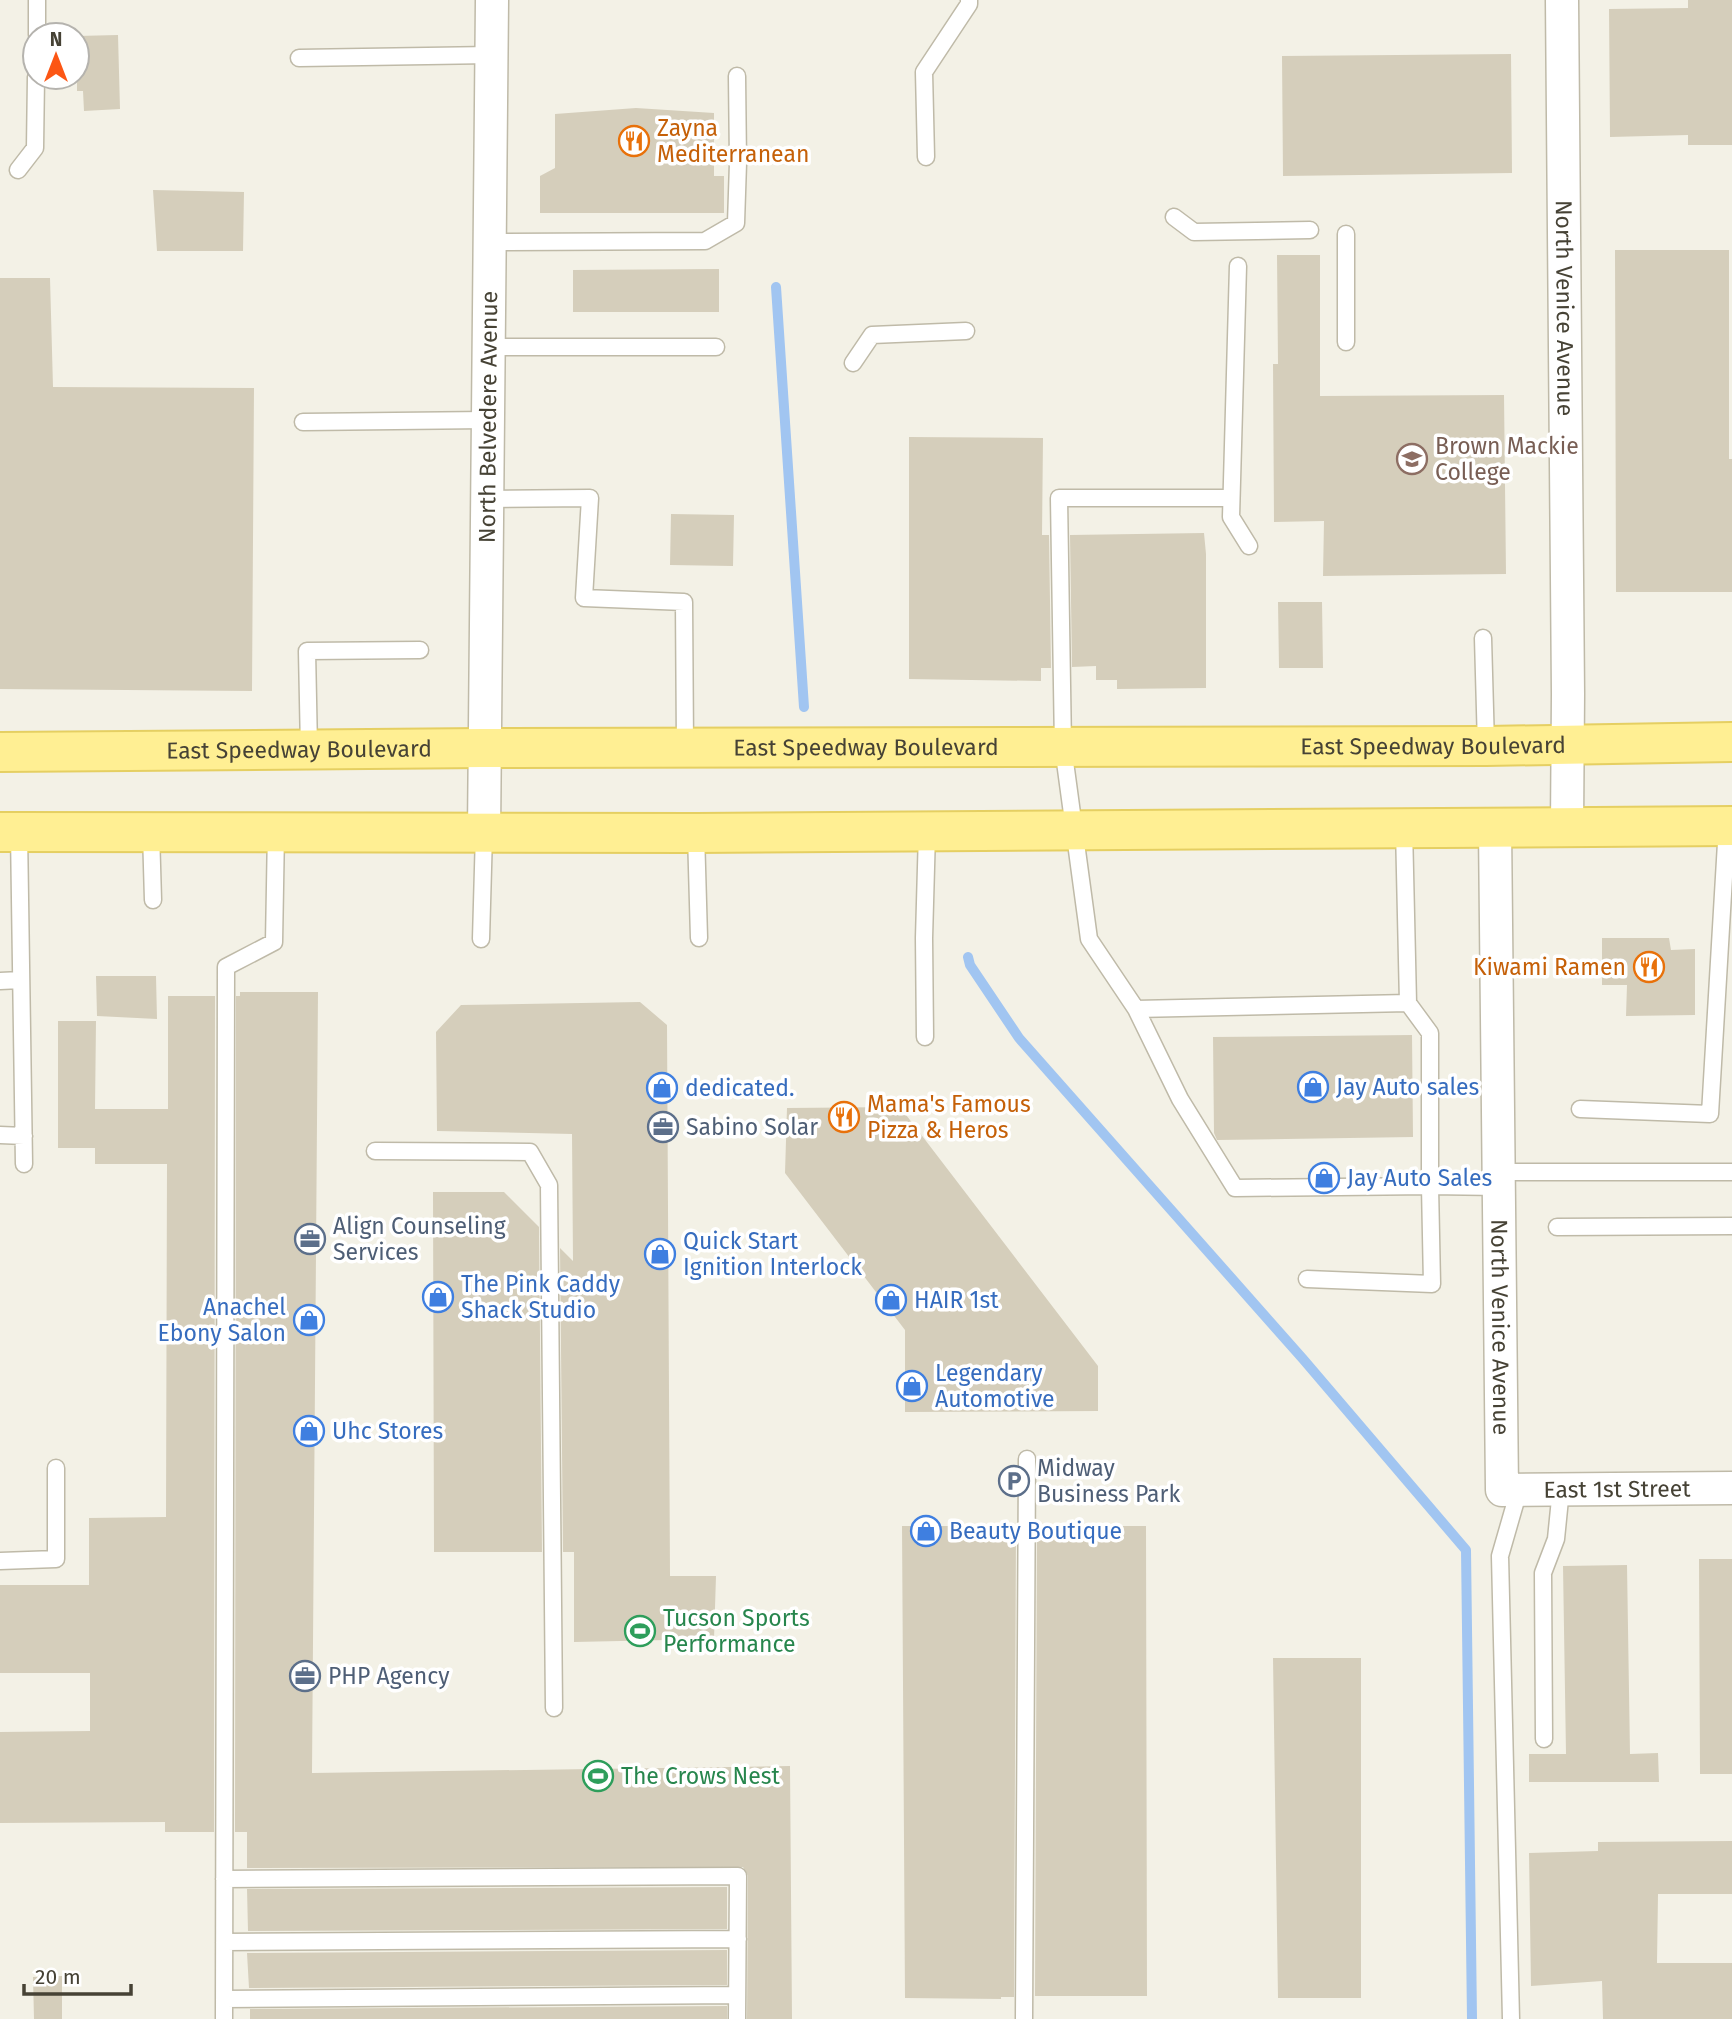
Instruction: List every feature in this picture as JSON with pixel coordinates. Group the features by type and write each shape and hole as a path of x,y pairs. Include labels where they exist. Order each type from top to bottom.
{"main road":[{"name":"East Speedway Boulevard","path":"0,752 685,747 1486,746 1732,742"},
{"path":"9,832 696,833 1730,826"}],"street":[{"name":"North Belvedere Avenue","path":"484,833 492,0"},
{"name":"North Venice Avenue","path":"1562,0 1567,826"},
{"name":"North Venice Avenue","path":"1495,828 1499,1179 1511,1490"},
{"name":"East 1st Street","path":"1511,1490 1732,1488"}],"lane":[{"path":"37,0 37,21"},
{"path":"926,157 924,72 970,4 969,0"},
{"path":"299,58 491,55"},
{"path":"489,242 705,241 736,223 737,76"},
{"path":"18,170 35,148 36,91"},
{"path":"1174,217 1194,232 1310,230"},
{"path":"1346,234 1346,342"},
{"path":"1238,266 1231,517 1249,546"},
{"path":"853,363 872,335 967,331"},
{"path":"488,347 716,347"},
{"path":"303,422 486,420"},
{"path":"486,499 590,498 584,598 684,601 685,747"},
{"path":"1231,498 1059,498 1063,747 1089,939 1136,1009 1180,1099 1235,1188 1430,1186 1499,1179 1732,1171"},
{"path":"1482,638 1486,746"},
{"path":"309,749 306,651 420,650"},
{"path":"1580,1109 1710,1114 1730,826"},
{"path":"1307,1279 1432,1284 1430,1033 1408,1003 1404,828"},
{"path":"224,2019 226,967 274,942 276,831"},
{"path":"9,832 21,980 24,1164"},
{"path":"151,832 153,900"},
{"path":"925,1037 927,832"},
{"path":"481,939 484,833"},
{"path":"696,833 699,939"},
{"path":"0,981 21,980"},
{"path":"1136,1009 1408,1003"},
{"path":"0,1135 24,1136"},
{"path":"375,1151 530,1152 549,1185 554,1708"},
{"path":"1557,1227 1732,1226"},
{"path":"1024,2019 1027,1460"},
{"path":"0,1561 56,1559 56,1468"},
{"path":"1544,1739 1543,1573 1556,1539 1561,1489"},
{"path":"1511,1490 1500,1556 1511,2019"},
{"path":"224,1879 738,1876 737,2019"},
{"path":"224,1941 738,1938"},
{"path":"224,1999 737,1995"}],"building":[{"path":"1688,0 1732,0 1732,145 1688,145 1688,135 1610,137 1609,9 1688,8"},
{"path":"118,35 120,109 84,111 83,91 91,91 91,36"},
{"path":"1511,54 1512,173 1283,176 1282,56"},
{"name":"Zayna Mediterranean","path":"636,108 714,113 714,176 724,176 724,213 540,213 540,176 555,168 555,114"},
{"path":"153,190 244,192 243,251 157,251"},
{"path":"1615,250 1729,250 1732,592 1616,592"},
{"name":"Brown Mackie College","path":"1277,255 1320,255 1320,396 1504,395 1506,574 1323,576 1324,521 1274,522 1273,364 1278,364"},
{"path":"719,269 719,312 573,312 573,270"},
{"path":"0,278 50,278 53,387 254,388 252,691 0,689"},
{"path":"909,437 1043,438 1042,535 1049,535 1051,668 1041,668 1041,681 909,679"},
{"path":"671,514 734,515 733,566 670,565"},
{"path":"1204,533 1206,688 1117,689 1117,680 1096,680 1096,666 1072,667 1070,535"},
{"path":"1278,602 1322,602 1323,668 1279,668"},
{"name":"Kiwami Ramen","path":"1602,938 1669,938 1671,950 1695,949 1695,1015 1626,1016 1627,985 1602,985"},
{"path":"96,976 156,976 157,1019 97,1016"},
{"path":"240,992 318,992 312,1773 790,1766 792,2019 747,2019 748,1876 743,1867 247,1868 247,1832 235,1832 236,996 240,996"},
{"path":"168,996 215,996 214,1832 165,1832 165,1822 0,1823 0,1732 90,1731 90,1673 0,1673 0,1585 89,1585 89,1518 166,1517 167,1164 95,1164 95,1148 58,1148 58,1021 96,1021 95,1109 168,1109"},
{"path":"640,1002 667,1025 670,1576 716,1576 714,1639 574,1642 574,1552 563,1552 560,1248 573,1261 572,1134 437,1131 436,1032 461,1005"},
{"name":"Jay Auto sales","path":"1412,1035 1413,1137 1217,1140 1214,1133 1213,1037"},
{"path":"900,1107 1098,1366 1098,1411 905,1412 905,1330 785,1173 787,1108"},
{"path":"433,1192 504,1192 539,1227 542,1552 434,1552"},
{"path":"902,1526 1016,1526 1014,1997 905,1998"},
{"path":"1037,1526 1146,1526 1147,1996 1035,1996"},
{"path":"1699,1559 1732,1559 1732,1774 1700,1774"},
{"path":"1627,1565 1630,1754 1658,1753 1659,1782 1529,1782 1529,1754 1566,1754 1563,1566"},
{"path":"1273,1658 1361,1658 1361,1998 1278,1998"},
{"path":"1732,1841 1732,1894 1658,1894 1657,1963 1732,1963 1732,2019 1603,2019 1602,1981 1531,1986 1529,1853 1598,1851 1598,1842"},
{"path":"727,1887 727,1929 248,1931 247,1889"},
{"path":"727,1950 727,1985 249,1988 247,1953"},
{"path":"62,1976 62,2019 34,2019 33,1977"},
{"path":"727,2006 727,2019 250,2019 250,2009"}],"waterway":[{"path":"776,287 804,707"},
{"path":"968,957 970,965 1019,1038 1303,1359 1466,1550 1472,2019"}],"place":[{"name":"Zayna Mediterranean","path":"634,141"},
{"name":"Brown Mackie College","path":"1412,459"},
{"name":"Kiwami Ramen","path":"1649,967"},
{"name":"Jay Auto sales","path":"1313,1087"},
{"name":"dedicated.","path":"662,1088"},
{"name":"Mama's Famous Pizza & Heros","path":"844,1117"},
{"name":"Sabino Solar","path":"663,1127"},
{"name":"Jay Auto Sales","path":"1324,1178"},
{"name":"Align Counseling Services","path":"310,1239"},
{"name":"Quick Start Ignition Interlock","path":"660,1254"},
{"name":"The Pink Caddy Shack Studio","path":"438,1297"},
{"name":"HAIR 1st","path":"891,1300"},
{"name":"Anachel Ebony Salon","path":"309,1320"},
{"name":"Legendary Automotive","path":"912,1386"},
{"name":"Uhc Stores","path":"309,1431"},
{"name":"Midway Business Park","path":"1014,1481"},
{"name":"Beauty Boutique","path":"926,1531"},
{"name":"Tucson Sports Performance","path":"640,1631"},
{"name":"PHP Agency","path":"305,1676"},
{"name":"The Crows Nest","path":"598,1776"}]}
